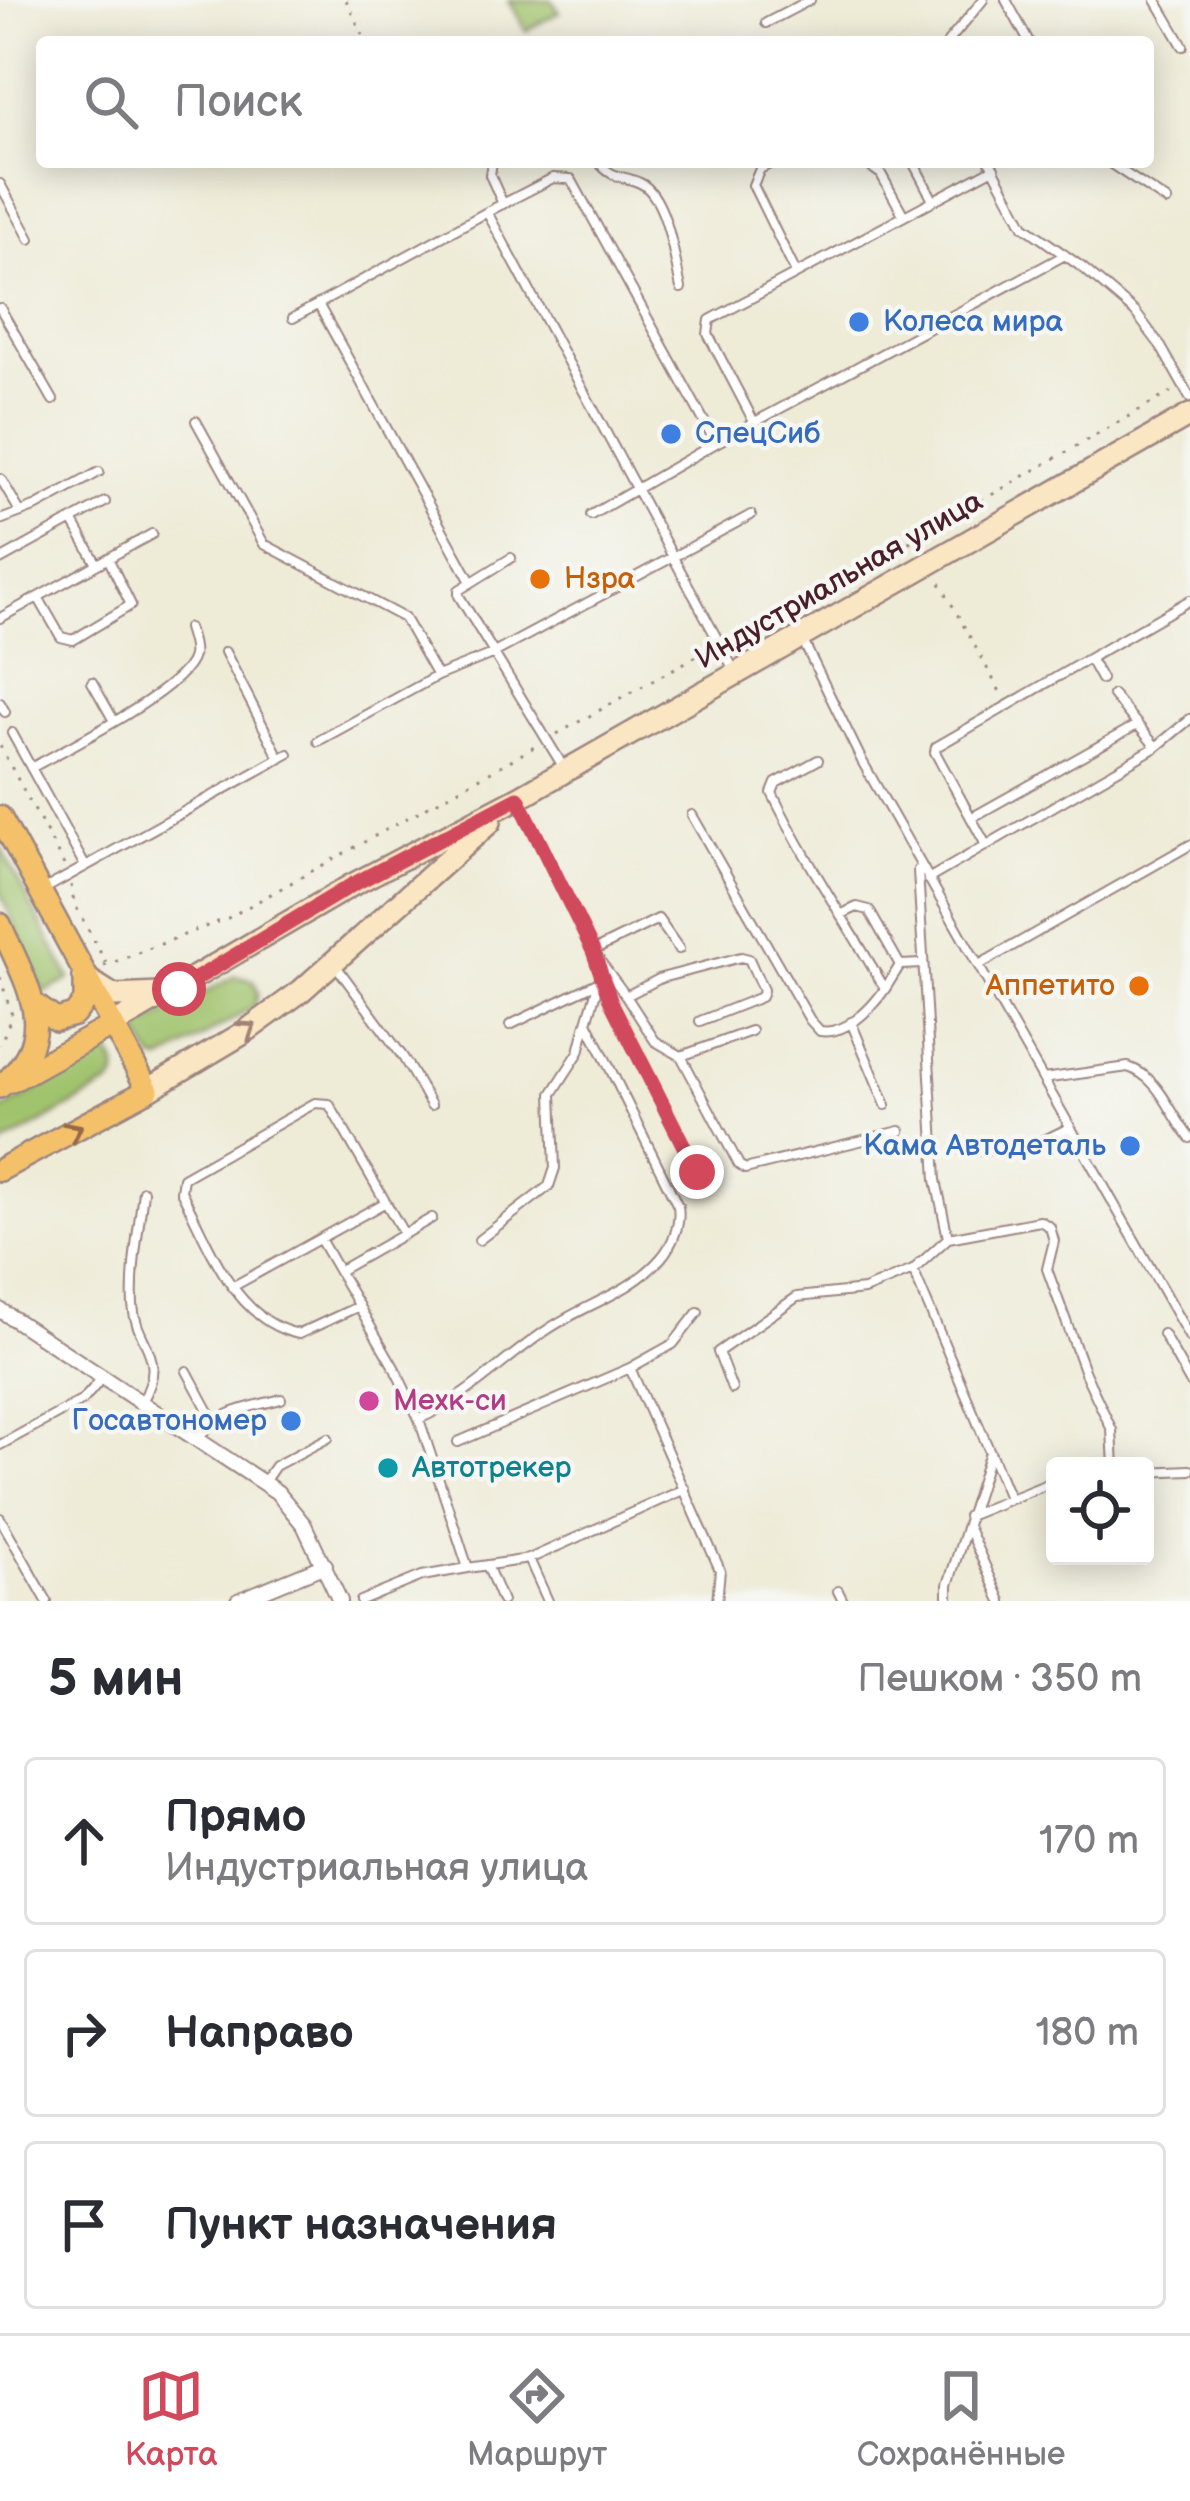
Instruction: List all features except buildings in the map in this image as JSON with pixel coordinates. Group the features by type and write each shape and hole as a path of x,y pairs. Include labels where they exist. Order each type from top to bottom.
{"main road":[{"name":"Индустриальная улица","path":"0,1087 1190,415"},
{"name":"Индустриальная улица","path":"0,1170 148,1090 242,1034 302,991 332,959 518,798"},
{"path":"0,818 148,1090"},
{"path":"0,924 34,1004 37,1030 22,1065 0,1087"},
{"path":"85,977 104,992 124,998 179,989"},
{"path":"34,1004 56,1020 74,1015 85,1001 85,977"}],"street":[{"path":"0,1310 264,1482 298,1515 340,1601"},
{"path":"238,1601 325,1565"}],"lane":[{"path":"766,23 811,0"},
{"path":"1006,0 1026,36"},
{"path":"1156,0 1183,46"},
{"path":"953,36 979,1"},
{"path":"491,168 503,204"},
{"path":"603,168 640,182 652,192 666,221 681,288"},
{"path":"764,168 753,185 796,273"},
{"path":"872,168 881,174 904,216"},
{"path":"916,168 933,200"},
{"path":"753,420 707,326 716,315 987,168"},
{"path":"994,168 1024,226 1135,313 1190,398"},
{"path":"1117,168 1167,201"},
{"path":"293,318 553,178 571,179 716,443"},
{"path":"0,184 30,238"},
{"path":"487,212 735,674"},
{"path":"591,515 753,420 1065,254"},
{"path":"319,304 470,580"},
{"path":"0,308 53,400"},
{"path":"196,421 264,544 404,618 437,676"},
{"path":"0,520 38,506 99,472"},
{"path":"1,479 19,510"},
{"path":"0,560 105,502"},
{"path":"318,741 437,676 492,654 751,514"},
{"path":"72,520 97,564"},
{"path":"0,618 152,534"},
{"path":"38,597 62,638 74,640 131,605 108,558"},
{"path":"511,558 470,580 459,596 566,771"},
{"path":"986,845 936,747 1190,600"},
{"path":"32,768 155,697 191,662 188,628"},
{"path":"800,636 918,862 1190,1338"},
{"path":"39,891 284,756 225,652"},
{"path":"1090,659 1101,679"},
{"path":"92,682 114,721"},
{"path":"1113,695 1156,747"},
{"path":"928,880 1156,747 1190,719"},
{"path":"971,818 1136,726"},
{"path":"12,733 86,866"},
{"path":"818,760 776,783 772,793 818,881 885,989"},
{"path":"518,798 593,951 655,1041 681,1056 739,1165 745,1169 900,1131"},
{"path":"692,814 814,1026 832,1033 850,1022 874,1004 900,965"},
{"path":"979,965 1190,845"},
{"path":"918,862 936,1180 948,1238"},
{"path":"842,914 856,907 869,910 900,965"},
{"path":"593,951 658,920 679,949"},
{"path":"593,951 611,1002 697,1172"},
{"path":"332,959 404,1058 431,1105"},
{"path":"626,996 661,978 748,959 763,990 761,997 700,1021"},
{"path":"900,965 923,964"},
{"path":"479,1240 549,1186 555,1168 553,1094 579,1052 600,978"},
{"path":"510,1025 600,978"},
{"path":"419,1419 451,1404 544,1332 645,1274 667,1251 678,1227 678,1206 587,1022"},
{"path":"850,1022 886,1105"},
{"path":"681,1056 751,1031"},
{"path":"1043,1079 1128,1067 1141,1071 1160,1090 1190,1138"},
{"path":"359,1306 299,1334 288,1332 242,1300 181,1191 183,1178 315,1103 334,1108 404,1234"},
{"path":"963,1151 1028,1148 1069,1127"},
{"path":"142,1191 133,1310 154,1368 142,1402"},
{"path":"232,1287 386,1202"},
{"path":"339,1271 432,1219"},
{"path":"732,1389 718,1352 789,1300 864,1290 914,1270 948,1238 1040,1221 1050,1227 1054,1241 1047,1268 1085,1373 1112,1430 1114,1457"},
{"path":"320,1239 419,1419 468,1568"},
{"path":"914,1270 1010,1498"},
{"path":"458,1442 630,1368 674,1344 698,1312"},
{"path":"1163,1334 1190,1382"},
{"path":"630,1368 720,1570 717,1601"},
{"path":"188,1371 214,1421"},
{"path":"0,1445 83,1400 103,1376"},
{"path":"198,1439 214,1421 281,1399"},
{"path":"264,1482 275,1466 328,1438"},
{"path":"948,1601 948,1585 990,1452"},
{"path":"1154,1472 1190,1470"},
{"path":"967,1520 1046,1484"},
{"path":"361,1601 422,1576 529,1558 685,1490"},
{"path":"0,1518 47,1601"},
{"path":"967,1520 1001,1601"},
{"path":"529,1558 548,1601"},
{"path":"487,1565 502,1601"}],"path":[{"path":"346,0 363,36"},
{"path":"85,977 228,918 720,643 779,611 787,612 1183,386"},
{"path":"940,584 1007,705"},
{"path":"0,746 69,875 74,903 107,965"},
{"path":"0,977 12,1015 0,1045"}],"green space":[{"path":"509,0 552,0 559,12 526,31"},
{"path":"0,846 70,979 44,993 0,892"},
{"path":"235,976 254,981 258,993 254,1007 162,1061 153,1059 139,1034 141,1027"},
{"path":"101,1053 109,1053 115,1064 112,1083 0,1146 0,1111"}],"place":[{"name":"Колеса мира","path":"859,322"},
{"name":"СпецСиб","path":"671,434"},
{"name":"Нзра","path":"540,579"},
{"name":"Аппетито","path":"1139,986"},
{"name":"Кама Автодеталь","path":"1130,1146"},
{"name":"Мехк-си","path":"369,1401"},
{"name":"Госавтономер","path":"291,1421"},
{"name":"Автотрекер","path":"388,1468"}],"route":[{"path":"179,989 352,885 518,798 593,951 611,1002 697,1172"}]}
